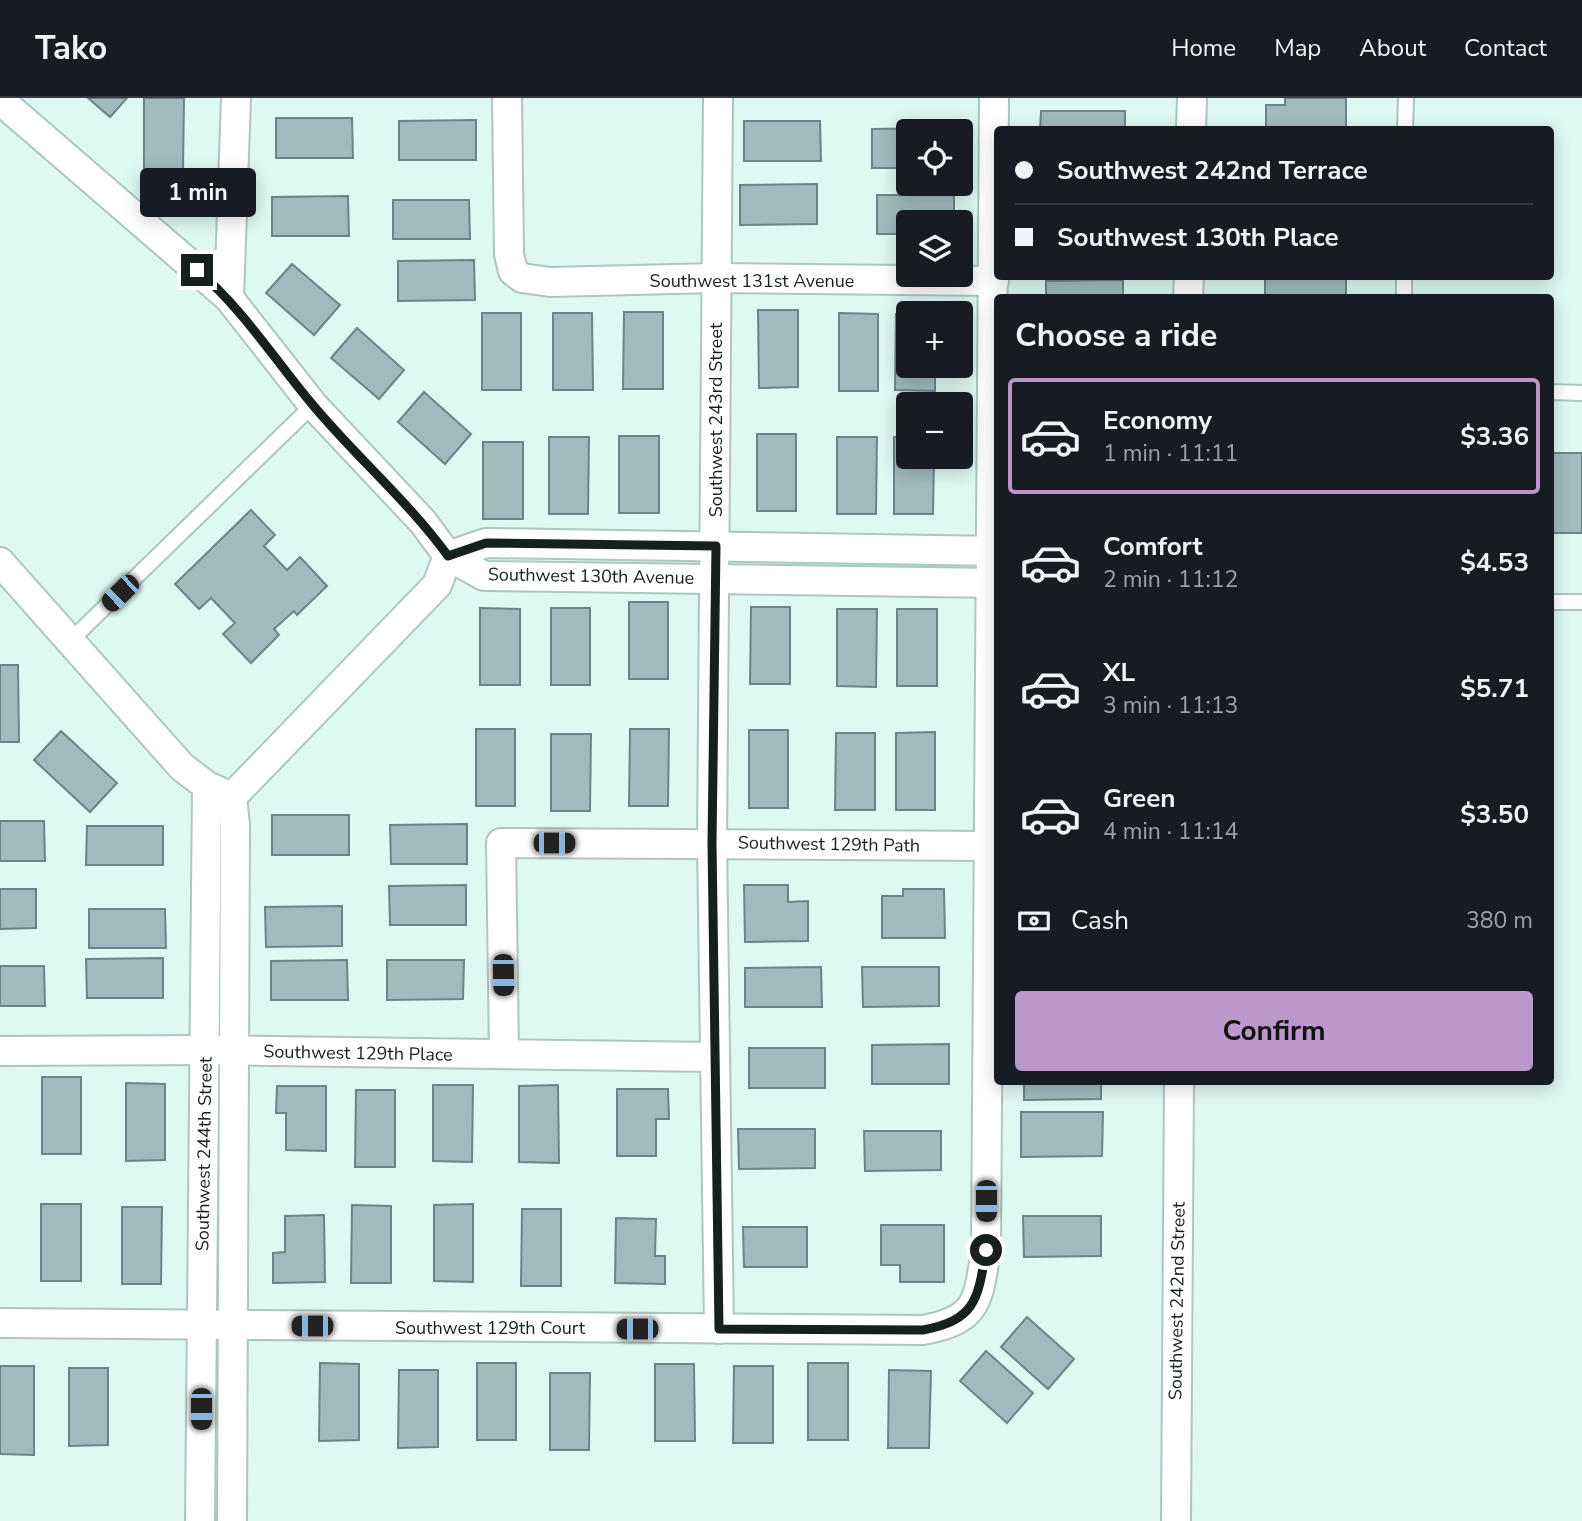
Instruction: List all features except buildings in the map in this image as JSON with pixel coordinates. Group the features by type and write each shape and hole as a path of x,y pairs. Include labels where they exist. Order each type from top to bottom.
{"street":[{"path":"229,298 236,98"},
{"name":"Southwest 131st Avenue","path":"507,98 508,238 513,271 523,278 551,282 716,278 994,281"},
{"name":"Southwest 243rd Street","path":"718,98 712,843 719,1329"},
{"path":"989,846 993,583 994,98"},
{"path":"1191,126 1192,98"},
{"path":"0,100 229,298 313,405 423,522 448,556 437,585 219,791 182,766 0,562"},
{"name":"Southwest 130th Avenue","path":"448,556 486,543 993,551"},
{"name":"Southwest 130th Avenue","path":"448,556 484,576 993,583"},
{"name":"Southwest 244th Street","path":"200,1521 201,1326 235,825 219,791"},
{"name":"Southwest 129th Path","path":"504,1054 501,844 989,846"},
{"name":"Southwest 129th Court","path":"0,1323 923,1330 961,1318 973,1306 986,1250 989,846"},
{"name":"Southwest 244th Street","path":"219,1050 230,1326 232,1521"},
{"name":"Southwest 129th Place","path":"0,1051 219,1050 715,1057"},
{"name":"Southwest 242nd Street","path":"1177,1521 1179,1085"}],"lane":[{"path":"1405,126 1406,98"},
{"path":"1554,392 1582,393"},
{"path":"71,640 313,405"},
{"path":"1554,602 1582,602"}],"route":[{"path":"197,270 229,298 313,405 423,522 448,556 486,543 716,546 712,843 719,1329 923,1330 941,1326 961,1318 973,1306 981,1283 986,1250"}]}
